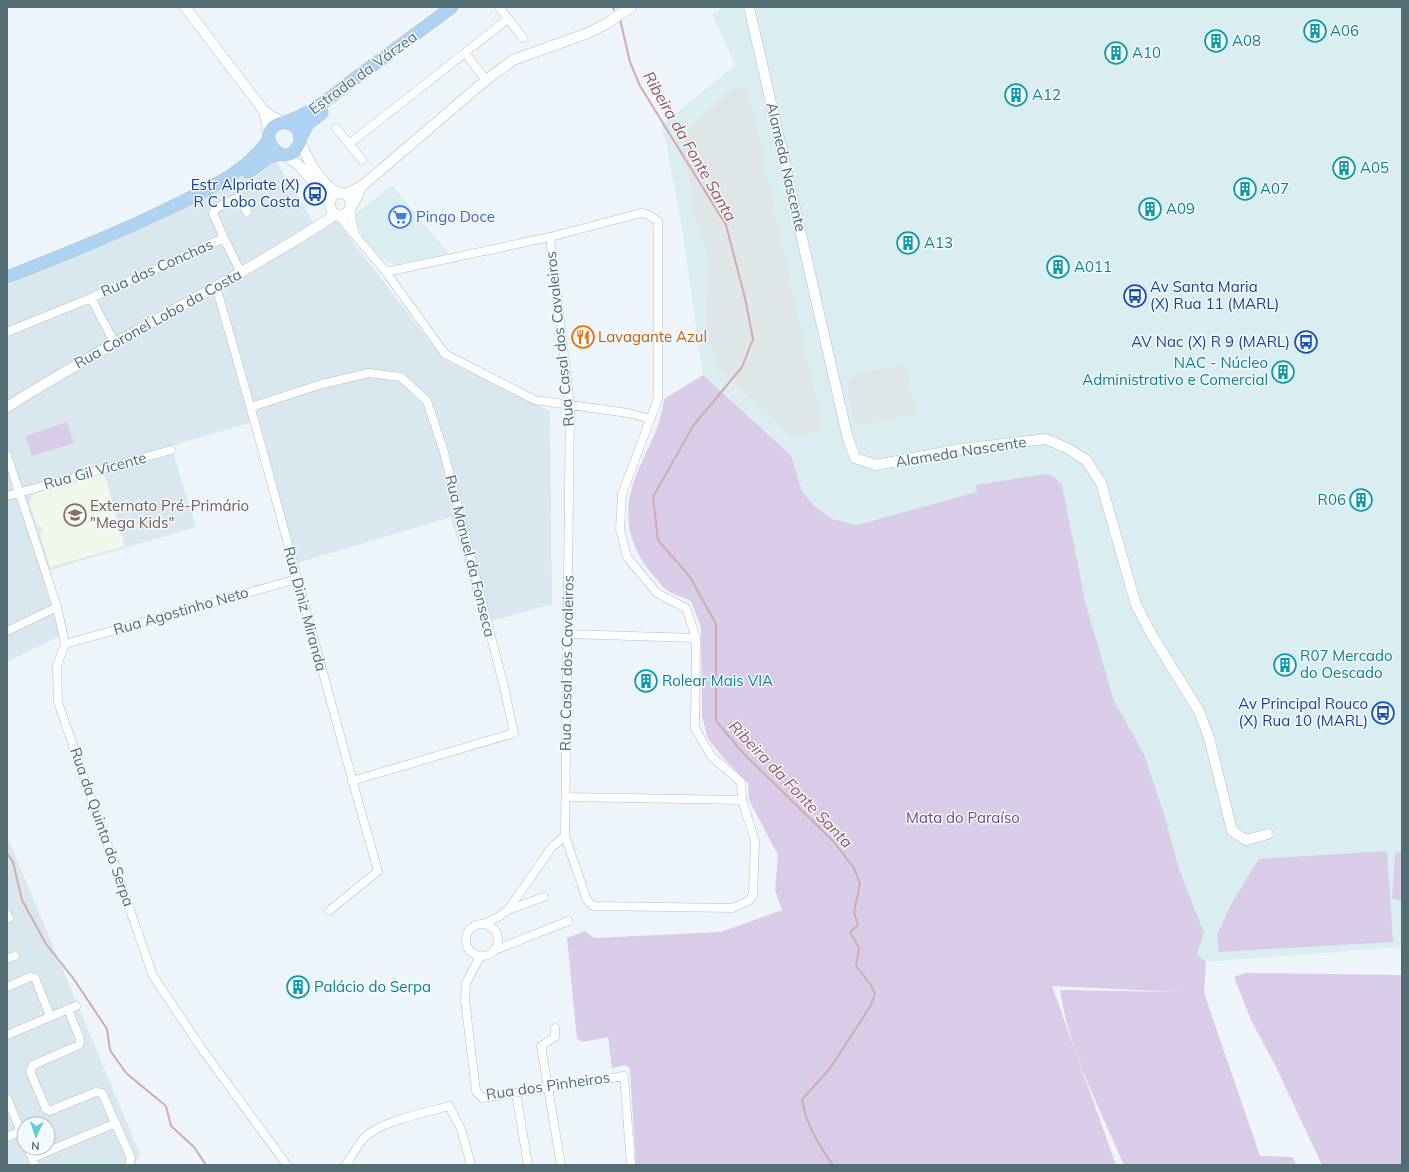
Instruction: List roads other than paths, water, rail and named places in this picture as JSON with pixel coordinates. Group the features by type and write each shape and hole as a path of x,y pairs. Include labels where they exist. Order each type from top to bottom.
{"main road":[{"name":"Estrada da Várzea","path":"7,278 130,227 191,198 224,180 255,156 276,125 304,116 452,7"},
{"name":"Estrada da Várzea","path":"130,227 162,218 206,199 231,184 268,157 294,151 308,124 436,19"},
{"name":"Estrada da Várzea","path":"285,123 296,127 300,140"},
{"path":"269,136 272,148 283,154"}],"street":[{"path":"185,7 264,111 285,123"},
{"path":"499,7 523,38"},
{"path":"333,210 334,195 342,194 362,186 486,80 513,60 588,33 606,24 631,7"},
{"name":"Alameda Nascente","path":"749,7 847,435 855,458 876,465 961,449 1046,439 1067,448 1086,460 1101,483 1136,605 1153,637 1200,711 1210,741 1232,831 1246,840 1268,834"},
{"path":"349,144 508,19"},
{"path":"465,53 486,80"},
{"path":"264,111 269,136"},
{"path":"336,128 362,160"},
{"path":"300,140 320,177 332,190 349,197 354,232"},
{"path":"283,154 300,166 333,210 354,232 386,272 445,354 535,400 628,413 651,419"},
{"path":"333,210 346,215 362,186"},
{"name":"Rua das Conchas","path":"241,273 213,213 215,208 236,198 240,199 247,212"},
{"name":"Rua Coronel Lobo da Costa","path":"7,407 114,342 241,273 308,232 333,210"},
{"path":"386,272 550,237 641,213 648,214 657,220 659,225 658,401 622,494 620,529 627,557 657,593 686,608 696,638 695,728 712,756 741,782 742,800 566,797"},
{"name":"Rua Casal dos Cavaleiros","path":"550,237 570,405 565,836 587,900 594,906 731,909 751,899 754,884 755,841 742,800"},
{"name":"Rua das Conchas","path":"7,332 91,298 224,238"},
{"name":"Rua Diniz Miranda","path":"216,287 251,407 352,781 378,871 329,911"},
{"name":"Rua das Conchas","path":"91,298 114,342"},
{"name":"Rua Manuel da Fonseca","path":"251,407 322,384 369,373 401,377 427,400 443,448 504,687 514,733 352,781"},
{"name":"Rua Gil Vicente","path":"7,496 171,450"},
{"path":"7,454 57,607 65,644"},
{"name":"Rua Agostinho Neto","path":"65,644 297,579"},
{"path":"7,631 57,607"},
{"path":"567,634 696,638"},
{"name":"Rua da Quinta do Serpa","path":"65,644 57,665 58,702 154,976 204,1052 287,1165"},
{"path":"508,910 552,847 565,836"},
{"path":"544,898 508,910 498,917 472,927 466,936 465,942 470,952 480,957 486,956 495,950 568,921"},
{"path":"483,924 492,928 497,935 498,945 495,950"},
{"name":"Rua dos Pinheiros","path":"480,957 466,983 465,1000 476,1091 482,1098 624,1076 631,1165"},
{"path":"7,987 30,978 35,978 50,1016"},
{"path":"7,1035 72,1008 80,1040 79,1045 33,1065 30,1071 47,1110 53,1111 100,1092 103,1094 131,1158 129,1165"},
{"path":"554,1028 556,1037 542,1046 561,1165"},
{"path":"516,1092 528,1165"},
{"path":"7,1098 16,1120"},
{"path":"346,1165 365,1137 376,1130 402,1119 449,1106 461,1129 471,1165"},
{"path":"33,1161 116,1123"}],"waterway":[{"name":"Ribeira da Fonte Santa","path":"620,19 630,62 640,86 726,225 745,298 753,339 742,367 693,426 653,497 658,540 690,577 716,624 716,721 743,753 833,841 854,868 860,884 854,912 858,925 850,932 859,948 856,966 871,985 875,994 871,1005 831,1067 802,1100 810,1126 833,1165"},
{"path":"7,853 13,862 22,900 46,944 73,978 107,1029 110,1050 126,1073 166,1106 171,1126 194,1147 206,1165"}],"place":[{"name":"A06","path":"1315,31"},
{"name":"A08","path":"1216,41"},
{"name":"A10","path":"1116,53"},
{"name":"A12","path":"1016,95"},
{"name":"A05","path":"1344,168"},
{"name":"A07","path":"1245,189"},
{"name":"Estr Alpriate (X) R C Lobo Costa","path":"315,194"},
{"name":"A09","path":"1150,209"},
{"name":"Pingo Doce","path":"400,217"},
{"name":"A13","path":"908,243"},
{"name":"A011","path":"1058,267"},
{"name":"Av Santa Maria (X) Rua 11 (MARL)","path":"1135,296"},
{"name":"Lavagante Azul","path":"583,337"},
{"name":"AV Nac (X) R 9 (MARL)","path":"1306,342"},
{"name":"NAC - Núcleo Administrativo e Comercial","path":"1283,372"},
{"name":"R06","path":"1361,500"},
{"name":"Externato Pré-Primário \"Mega Kids\"","path":"75,515"},
{"name":"R07 Mercado do Oescado","path":"1285,665"},
{"name":"Rolear Mais VIA","path":"646,681"},
{"name":"Av Principal Rouco (X) Rua 10 (MARL)","path":"1383,713"},
{"name":"Palácio do Serpa","path":"298,987"}],"park label":[{"name":"Mata do Paraíso","path":"963,818"}]}
